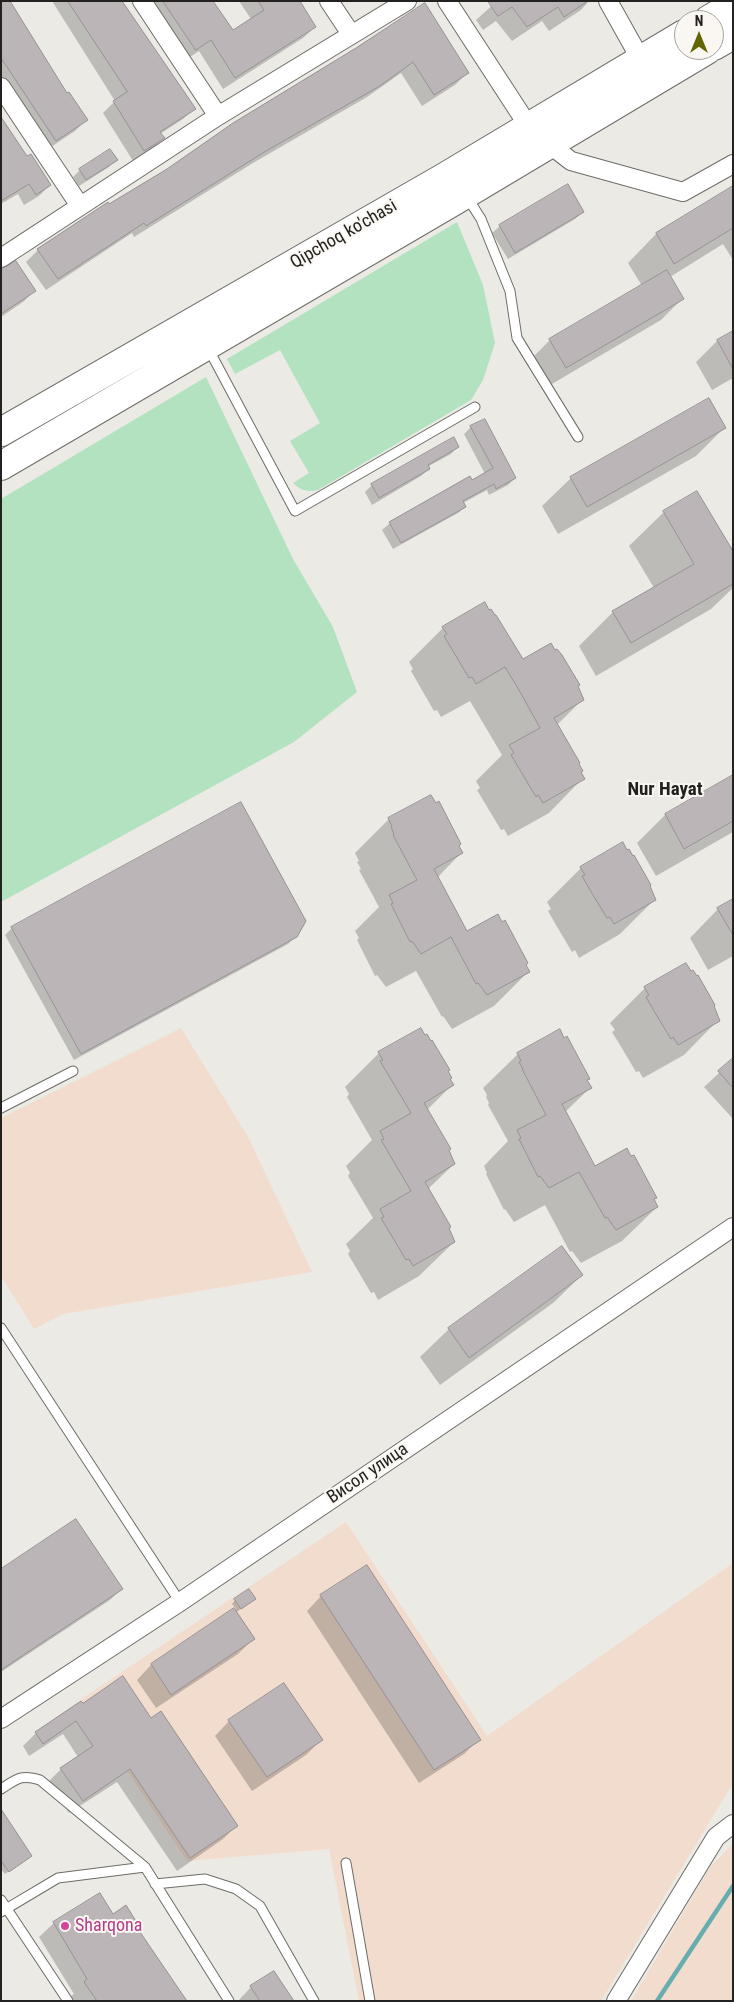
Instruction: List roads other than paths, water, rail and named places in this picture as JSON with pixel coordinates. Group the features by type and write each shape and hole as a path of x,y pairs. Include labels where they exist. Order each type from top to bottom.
{"main road":[{"name":"Qipchoq ko'chasi","path":"1,466 207,346 456,190 539,136 641,60 674,40"},
{"name":"Qipchoq ko'chasi","path":"539,136 687,60"},
{"name":"Qipchoq ko'chasi","path":"1,432 456,190"}],"street":[{"path":"142,1 218,116"},
{"path":"329,1 351,34"},
{"path":"1,258 218,116 407,1"},
{"path":"447,1 539,136 571,161 683,192 733,164"},
{"path":"608,1 641,60"},
{"path":"1,87 80,206"},
{"name":"Висол улица","path":"1,1718 180,1602 733,1227"},
{"path":"616,2001 716,1837 733,1824"}],"lane":[{"path":"456,190 482,219 510,291 517,338 578,437"},
{"path":"207,346 295,511 475,407"},
{"path":"1,1108 73,1071"},
{"path":"1,1328 180,1602"},
{"path":"1,1789 16,1780 28,1776 40,1780 145,1867 229,2001"},
{"path":"346,1864 370,2001"},
{"path":"4,1910 58,1878 145,1867"},
{"path":"155,1884 205,1880 236,1889 260,1906 314,2001"},
{"path":"1,1900 4,1910 68,2001"}],"waterway":[{"path":"657,2001 733,1886"}],"place":[{"name":"Sharqona","path":"65,1926"}],"district":[{"name":"Nur Hayat","path":"665,790"}]}
